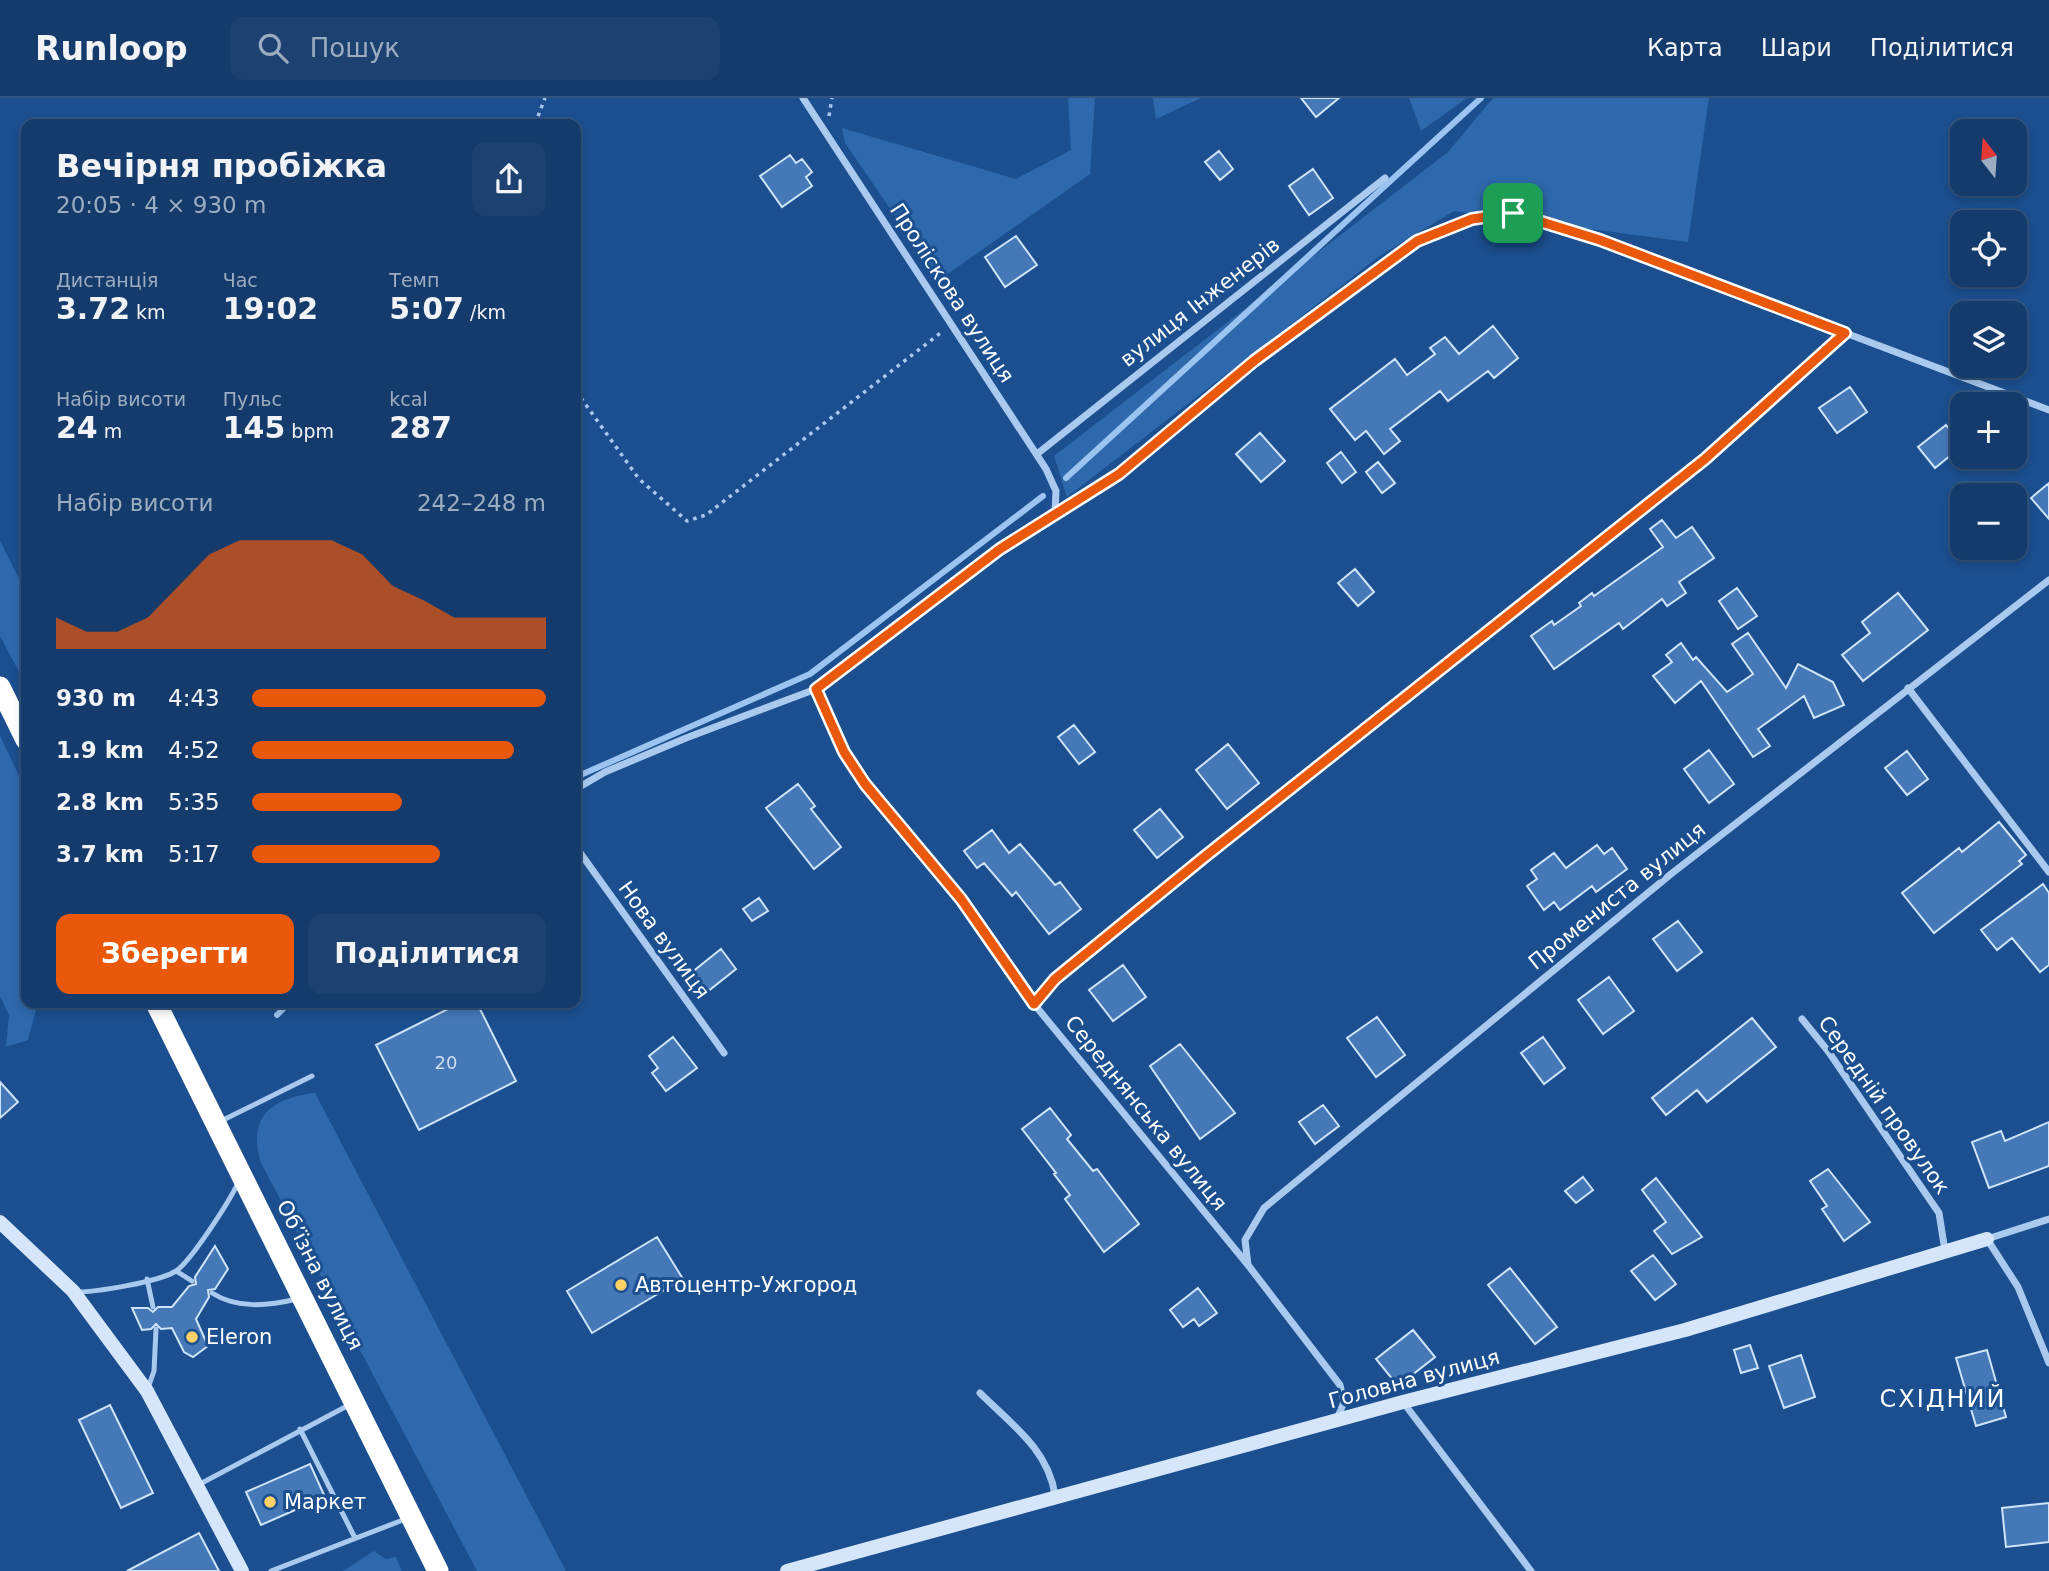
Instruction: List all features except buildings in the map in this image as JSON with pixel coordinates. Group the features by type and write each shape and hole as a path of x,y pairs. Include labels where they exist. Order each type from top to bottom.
{"highway":[{"path":"0,687 21,730"},
{"name":"Обʼїзна вулиця","path":"158,1008 356,1401 438,1571"}],"street":[{"name":"Проліскова вулиця","path":"803,98 1037,454 1056,491 1055,512"},
{"name":"вулиця Інженерів","path":"1037,454 1385,178"},
{"path":"581,786 605,772 686,738 816,689 1000,549 1119,474 1254,361 1417,241 1472,219 1513,213 1600,240 2049,410"},
{"path":"1034,1004 1055,979 1192,867 1705,459 1845,333"},
{"name":"Промениста вулиця","path":"1248,1265 1245,1240 1264,1208 1671,874 2049,580"},
{"path":"1908,688 2049,872"},
{"name":"Середнянська вулиця","path":"816,689 844,752 865,784 961,899 1034,1004 1248,1265 1340,1385 1344,1402 1336,1422"},
{"name":"Нова вулиця","path":"581,854 723,1053"},
{"name":"Середній провулок","path":"1802,1019 1828,1051 1939,1213 1945,1251"},
{"name":"Головна вулиця","path":"787,1571 1055,1495 1685,1330 2049,1219"},
{"path":"0,1222 73,1292 147,1391 242,1571"},
{"path":"1987,1239 2018,1287 2049,1363"},
{"path":"980,1392 1035,1446 1052,1477 1055,1495"},
{"path":"1403,1402 1531,1571"}],"lane":[{"path":"216,1123 312,1076"},
{"path":"73,1292 101,1293 176,1271 224,1211 242,1175"},
{"path":"176,1271 192,1281"},
{"path":"147,1279 153,1307"},
{"path":"212,1293 227,1302 272,1305 303,1297"},
{"path":"147,1391 154,1371 156,1329"},
{"path":"198,1485 356,1401"},
{"path":"300,1429 355,1538"},
{"path":"271,1571 412,1517"}],"path":[{"path":"537,119 545,98"},
{"path":"581,398 639,479 687,521 706,515 952,324"}],"shaded area":[{"path":"1068,98 1095,98 1090,174 939,280 845,143 842,128 1016,179 1071,150"},
{"path":"1153,98 1201,98 1156,119"},
{"path":"1409,98 1467,98 1421,131"},
{"path":"1493,98 1709,98 1688,242 1454,211 1381,255 1067,497 1054,456 1448,152"},
{"path":"0,541 21,582 21,676 0,636"},
{"path":"0,736 21,780 21,1008 37,1008 28,1040 6,1047 9,1015 0,996"},
{"path":"315,1093 566,1571 477,1571 261,1163 257,1134 266,1113 274,1105 286,1100"},
{"path":"374,1551 386,1559 396,1557 402,1571 343,1571"}],"waterway":[{"path":"1066,478 1481,98"},
{"path":"581,775 810,674 1043,496"},
{"path":"277,1015 284,1008"}],"place":[{"name":"Автоцентр-Ужгород","path":"621,1285"},
{"name":"Eleron","path":"192,1337"},
{"name":"Маркет","path":"270,1502"}],"district":[{"name":"СХІДНИЙ","path":"1943,1399"}],"route":[{"path":"1513,213 1600,240 1845,333 1824,355 1705,459 1203,858 1055,979 1034,1004 961,899 865,784 844,752 816,689 1029,528 1119,474 1254,361 1417,241 1472,219 1513,213"}]}
